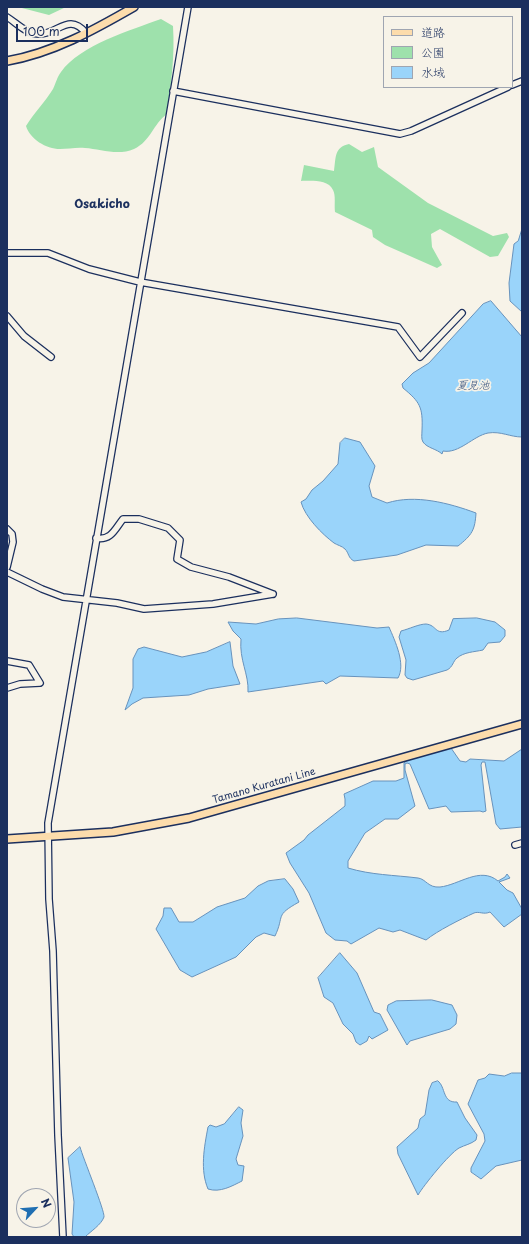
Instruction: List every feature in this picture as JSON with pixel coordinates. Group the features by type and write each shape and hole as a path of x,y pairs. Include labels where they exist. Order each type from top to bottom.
{"main road":[{"path":"7,61 40,53 86,33 134,7"},
{"name":"Tamano Kuratani Line","path":"7,839 113,832 189,818 522,724"}],"street":[{"path":"64,1237 48,837 51,802 188,7"},
{"path":"7,17 27,31 34,33 48,32 67,24 81,27 86,33"},
{"path":"173,91 400,134 411,131 506,88"},
{"path":"7,253 48,253 89,269 140,282 398,327 420,357 462,313"},
{"path":"7,316 24,336 51,357"},
{"path":"7,572 42,589 63,597 153,609 213,604 273,594 229,577 191,567 177,559 180,540 168,528 139,519 123,519 110,536 103,539 96,538"},
{"path":"7,529 12,534 13,542 7,567"},
{"path":"7,661 29,665 40,683 20,684 7,688"},
{"path":"515,845 522,842"}],"green space":[{"path":"18,7 66,7 49,15"},
{"path":"161,19 173,26 173,59 167,114 162,118 140,146 122,152 109,152 82,148 55,149 44,145 31,135 26,126 53,89 60,74 70,62 93,46 121,33"},
{"path":"349,144 362,152 374,147 378,167 428,203 493,236 507,233 509,237 498,256 490,257 440,229 431,234 432,247 442,265 437,268 385,245 373,237 372,230 335,212 334,195 331,186 318,181 301,181 304,165 334,171 338,150 344,145"}],"water":[{"path":"522,229 522,312 510,301 509,283 514,244 518,241"},
{"name":"夏見池","path":"491,301 522,337 522,437 488,433 455,450 443,451 442,454 427,446 423,442 421,410 417,401 403,388 402,384 413,373 429,363 483,304"},
{"path":"345,438 360,442 375,466 369,486 372,497 387,503 409,499 432,501 455,506 476,513 474,528 467,539 458,546 426,545 397,555 354,561 352,560 345,549 334,543 314,525 303,508 301,502 306,499 312,490 323,481 338,464 340,443"},
{"path":"297,618 377,628 389,627 399,652 401,666 398,678 340,676 326,684 323,681 248,692 247,679 241,654 241,639 233,631 228,622 256,624 278,619"},
{"path":"477,618 495,622 505,630 505,636 500,642 488,643 483,650 466,653 460,656 447,670 413,680 407,678 405,675 406,660 399,637 401,631 426,624 432,626 438,631 444,632 449,630 453,619"},
{"path":"230,642 233,666 240,684 208,689 189,695 143,698 125,710 133,688 133,659 138,649 144,647 182,657 206,652"},
{"path":"451,748 460,761 466,762 470,759 504,761 522,749 522,827 500,829 496,824 485,762 482,762 481,765 486,811 483,812 451,812 446,806 429,809 410,764 407,763 405,764 405,770 415,806 398,819 385,819 365,833 348,861 348,868 374,873 418,878 436,887 447,886 469,878 484,875 498,881 507,874 510,878 499,882 507,890 513,893 522,909 522,914 504,927 490,912 474,913 443,929 426,940 400,930 393,932 379,928 351,944 347,941 335,940 326,933 309,893 290,863 286,853 345,806 344,794 373,781 396,781 404,778 404,763 409,759"},
{"path":"285,879 293,889 299,902 283,913 275,936 264,933 256,937 236,957 192,977 180,970 156,929 163,916 164,908 171,908 179,922 193,922 217,907 245,898 258,886 268,881"},
{"path":"340,953 357,973 374,1012 380,1014 388,1030 372,1039 369,1036 367,1041 360,1045 356,1042 353,1034 343,1024 333,1003 324,997 318,978"},
{"path":"432,1000 452,1005 457,1015 456,1024 450,1029 410,1041 407,1045 387,1010 388,1005 396,1001"},
{"path":"512,1073 522,1073 522,1160 496,1166 481,1179 471,1172 471,1168 485,1141 484,1134 468,1104 478,1080 485,1078 489,1074 504,1076"},
{"path":"438,1081 449,1100 452,1102 457,1102 465,1118 477,1135 476,1140 459,1148 449,1156 418,1195 398,1154 397,1147 418,1128 420,1119 425,1115 429,1090 432,1083"},
{"path":"239,1107 243,1110 241,1123 243,1136 236,1159 238,1165 244,1166 242,1181 221,1190 208,1189 203,1167 208,1127 210,1125 216,1127 224,1124"},
{"path":"80,1147 104,1217 103,1220 85,1237 74,1237 72,1234 74,1202 68,1158"}],"district":[{"name":"Osakicho","path":"102,205"}]}
